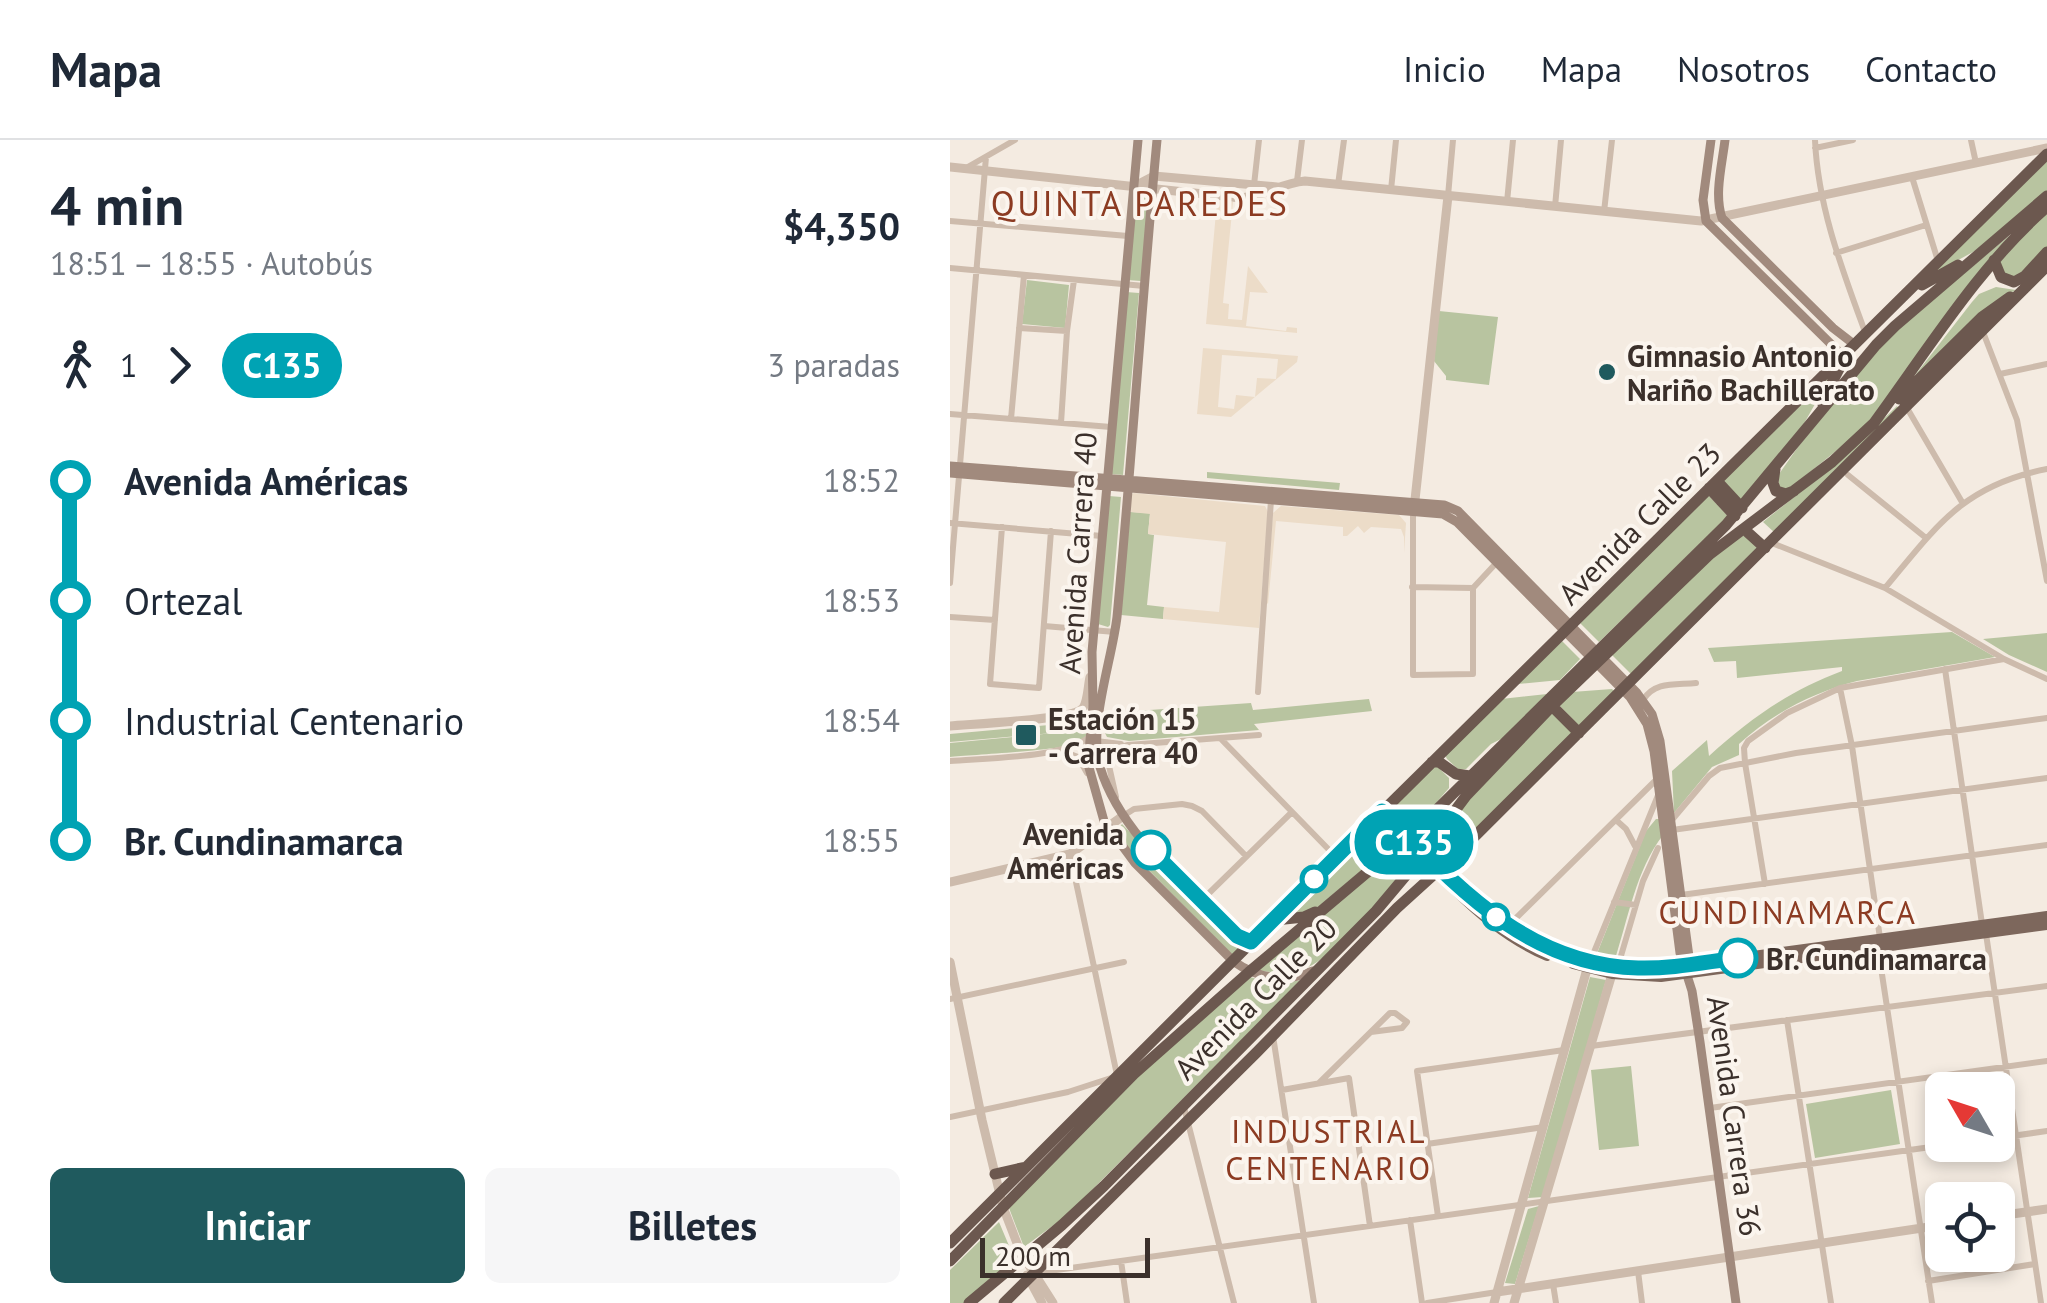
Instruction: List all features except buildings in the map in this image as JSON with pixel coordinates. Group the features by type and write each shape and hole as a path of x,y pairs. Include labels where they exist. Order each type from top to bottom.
{"highway":[{"name":"Avenida Calle 23","path":"1568,628 2047,151"},
{"name":"Avenida Calle 23","path":"1596,657 1739,512 1895,326 1979,253 2045,203"},
{"name":"Avenida Calle 23","path":"1596,657 1700,563 1832,462 1874,422 1994,260 2045,203"},
{"path":"1994,260 2001,277 2014,282 2047,252"},
{"path":"1901,300 1979,253"},
{"path":"1874,422 1902,405 2047,266"},
{"path":"1625,686 1770,543 1989,310 2029,285"},
{"path":"1810,424 1855,345"},
{"path":"1775,469 1776,490 1786,494 1797,490"},
{"path":"1713,484 1739,512"},
{"path":"1749,525 1770,543"},
{"name":"Avenida Calle 20","path":"950,1261 1198,995 1568,628"},
{"name":"Avenida Calle 20","path":"969,1303 1131,1160 1376,911 1466,796 1596,657"},
{"name":"Avenida Calle 20","path":"950,1243 1026,1167 1081,1103 1121,1080 1408,837 1596,657"},
{"name":"Avenida Calle 20","path":"1004,1303 1625,686"},
{"path":"1552,706 1578,733"},
{"path":"1432,762 1470,776"},
{"path":"1273,920 1304,916 1324,908"},
{"path":"1359,947 1376,911"},
{"path":"1198,995 1210,1006"},
{"path":"1290,998 1308,1000"},
{"path":"1131,1160 1132,1174"},
{"path":"995,1174 1026,1167"},
{"path":"978,1216 999,1212"}],"main road":[{"name":"Avenida Carrera 40","path":"1138,140 1094,630 1093,739 1102,772 1122,813 1149,848 1237,936 1251,942"},
{"name":"Avenida Carrera 40","path":"1157,140 1115,632 1088,764 1092,782 1107,826 1135,863 1233,961 1249,972 1265,977 1299,976 1359,947"},
{"path":"1711,140 1703,200 1706,221 1837,350 1841,359"},
{"path":"1725,140 1719,195 1721,216 1833,328 1855,345"},
{"path":"1729,244 1736,232"},
{"path":"1824,338 1833,328"},
{"path":"955,470 1414,508"},
{"path":"1128,484 1271,500 1414,508"},
{"name":"Avenida Carrera 36","path":"1414,508 1452,518 1643,700 1652,714 1658,731 1686,968 1710,1108 1736,1303"},
{"name":"Avenida Carrera 36","path":"1625,686 1647,724 1681,895 1686,968"},
{"path":"1382,811 1424,852 1443,879 1482,916 1521,943 1549,956 1615,971 1686,968 1984,929 2047,925"},
{"path":"1438,871 1508,926 1588,966"},
{"path":"1984,929 2047,916"}],"street":[{"path":"965,169 1015,140"},
{"path":"1254,191 1259,140"},
{"path":"1297,182 1302,140"},
{"path":"1338,185 1344,140"},
{"path":"1391,190 1396,140"},
{"path":"1453,140 1414,508 1412,671 1417,676 1470,675 1474,670 1473,588 1500,560"},
{"path":"1507,202 1512,140"},
{"path":"1555,207 1561,140"},
{"path":"1604,212 1612,140"},
{"path":"1853,140 1815,144 1836,253 1866,334"},
{"path":"1971,140 1976,164"},
{"path":"1133,188 1154,176 1254,191 1297,182 1706,221 2047,151"},
{"path":"950,583 955,470 964,415 986,156"},
{"path":"2014,156 2024,166 2024,176"},
{"path":"950,167 1241,198 1254,191"},
{"path":"1912,177 1938,262"},
{"path":"1736,232 1735,220 1746,210"},
{"path":"950,221 1128,236"},
{"path":"1836,253 1926,225"},
{"path":"950,268 1144,286"},
{"path":"1011,419 1024,276"},
{"path":"1061,423 1074,280"},
{"path":"1019,328 1067,331"},
{"path":"1982,332 2018,420 2047,581"},
{"path":"2000,374 2047,364"},
{"path":"1902,405 1962,502"},
{"path":"950,414 1111,427"},
{"path":"1885,588 1962,502 1996,484 2047,468"},
{"path":"1848,474 1926,538"},
{"path":"1258,692 1271,500"},
{"path":"953,523 1102,536"},
{"path":"1002,527 990,684 1039,688 1051,531"},
{"path":"1770,543 1885,588 2004,659 2047,679"},
{"path":"1412,587 1473,588"},
{"path":"950,616 995,620"},
{"path":"1044,626 1115,632"},
{"path":"1765,884 1745,762 1748,741 1787,713 1840,688 2004,659"},
{"path":"950,726 1050,717 1082,709 1092,669"},
{"path":"1946,669 2041,1303"},
{"path":"1643,700 1656,686 1696,683"},
{"path":"1840,688 1852,746 1932,1303"},
{"path":"1050,717 1091,723"},
{"path":"1667,822 1720,768 2047,718"},
{"path":"1122,813 1107,757 1110,750 1128,745 1259,735"},
{"path":"1220,738 1336,857"},
{"path":"950,761 1054,751 1093,739 1128,745"},
{"path":"1054,751 1075,755 1092,782"},
{"path":"1508,926 1658,778"},
{"path":"1648,819 1755,820 2047,778"},
{"path":"1495,1298 1588,966 1659,792"},
{"path":"950,882 1070,854 1122,813 1182,804 1202,811 1246,856"},
{"path":"1202,900 1292,812"},
{"path":"1616,820 1636,848"},
{"path":"1681,895 2047,845"},
{"path":"1514,1303 1591,1046 1650,861 1658,848"},
{"path":"950,1117 1121,1080 1070,854"},
{"path":"1614,902 1636,905"},
{"path":"950,962 954,998 1000,1194 999,1212 1042,1303"},
{"path":"954,998 1124,962"},
{"path":"1591,1046 2047,986"},
{"path":"1320,1083 1371,1032 1392,1012 1406,1022 1402,1028 1371,1032"},
{"path":"1787,1020 1831,1303"},
{"path":"1273,1035 1314,1303"},
{"path":"1438,1216 1417,1072 1565,1049"},
{"path":"1710,1108 2047,1061"},
{"path":"1282,1090 1349,1078 1370,1226"},
{"path":"1068,1092 1081,1103"},
{"path":"1184,1107 1234,1303"},
{"path":"1427,1144 1544,1127"},
{"path":"2016,1135 2047,1131"},
{"path":"1031,1276 1925,1148"},
{"path":"2015,1214 2047,1209"},
{"path":"1410,1220 1424,1303 1495,1298 1518,1289 1925,1227"},
{"path":"1121,1261 1127,1303"},
{"path":"1928,1280 2035,1264"},
{"path":"1638,1270 1642,1303"},
{"path":"1031,1276 1053,1303"},
{"path":"1552,1284 1556,1303"}],"green space":[{"path":"2047,161 2047,192 1982,247 1931,275"},
{"path":"1135,196 1149,197 1141,281 1127,280"},
{"path":"2047,212 2047,248 2021,275 2007,277 1997,261"},
{"path":"2010,235 1869,421 1789,489 1778,489 1779,474 1846,385 1900,326"},
{"path":"1027,280 1069,285 1065,328 1022,324"},
{"path":"1996,287 2016,290 1999,299 1902,392 1979,294"},
{"path":"1126,292 1139,293 1123,475 1110,474"},
{"path":"1439,311 1498,317 1489,385 1446,380 1434,361"},
{"path":"1832,374 1802,427 1743,503 1722,480"},
{"path":"1897,406 1900,410 1775,533 1763,522 1845,456"},
{"path":"1207,472 1340,483 1339,490 1207,478"},
{"path":"1708,495 1728,516 1599,642 1579,622"},
{"path":"1109,496 1121,497 1108,627 1098,624"},
{"path":"1130,512 1150,513 1148,534 1154,535 1147,605 1164,607 1163,619 1121,615"},
{"path":"1742,536 1760,547 1632,675 1611,654 1712,557"},
{"path":"1952,632 1995,657 1857,681 1809,698 1751,733 1739,744 1739,755 1712,767 1674,813 1672,771 1707,740 1709,756 1771,707 1842,671 1842,667 1737,678 1736,661 1714,662 1708,648"},
{"path":"2047,633 2047,672 1983,639"},
{"path":"1562,641 1580,659 1560,680 1518,684"},
{"path":"1572,692 1615,692 1580,727 1559,705"},
{"path":"1547,694 1505,737 1491,744 1466,769 1459,770 1447,759 1445,755 1501,699"},
{"path":"1369,699 1372,711 1254,724 1259,730 1129,741 1107,737 1104,731 1106,713 1251,703 1253,710"},
{"path":"1552,712 1573,733 1443,864 1431,851 1467,802"},
{"path":"1071,723 1087,726 1084,741 950,757 950,743 1064,732 950,742 950,734"},
{"path":"1437,766 1449,778 1449,788 1408,831 1388,811"},
{"path":"1381,818 1401,837 1318,907 1304,914 1284,913"},
{"path":"1660,819 1663,835 1639,879 1615,959 1596,956 1646,831"},
{"path":"1122,824 1230,935 1245,944 1233,956 1138,859 1116,832"},
{"path":"1408,848 1420,851 1333,950 1298,971 1257,970 1396,854"},
{"path":"1250,977 1275,984 1301,980 1066,1216 1024,1247 1009,1208 1132,1082"},
{"path":"1590,977 1606,980 1543,1197 1528,1198"},
{"path":"1631,1066 1639,1146 1599,1150 1591,1070"},
{"path":"1891,1090 1900,1144 1815,1158 1806,1104"},
{"path":"1539,1206 1515,1284 1505,1283 1528,1209"},
{"path":"999,1222 1015,1260 964,1303 950,1303 950,1270"}],"shaded area":[{"path":"1217,201 1233,202 1223,303 1229,304 1228,319 1242,320 1248,266 1268,293 1250,292 1246,326 1286,331 1287,327 1297,328 1297,333 1206,324"},
{"path":"1203,348 1298,356 1297,362 1231,417 1197,414","holes":["1222,355 1278,359 1276,379 1257,378 1255,397 1236,395 1234,409 1218,407"]},
{"path":"1129,495 1265,506 1268,512 1259,628 1163,619 1164,607 1219,612 1226,542 1148,534 1150,514 1131,512"},
{"path":"1281,506 1399,515 1406,523 1404,553 1401,529 1371,527 1364,533 1358,526 1343,536 1343,527 1276,521 1268,604 1273,513"}],"bus line":[{"name":"C135","path":"1151,850 1237,936 1251,942 1382,811 1488,912 1556,952 1599,964 1640,968 1738,958"}],"place":[{"name":"Gimnasio Antonio Nariño Bachillerato","path":"1607,372"},
{"name":"Estación 15 - Carrera 40","path":"1026,735"},
{"name":"Avenida Américas","path":"1151,850"},
{"name":"Br. Cundinamarca","path":"1738,958"}],"district":[{"name":"QUINTA PAREDES","path":"1140,203"},
{"name":"CUNDINAMARCA","path":"1788,912"},
{"name":"INDUSTRIAL CENTENARIO","path":"1329,1150"}]}
